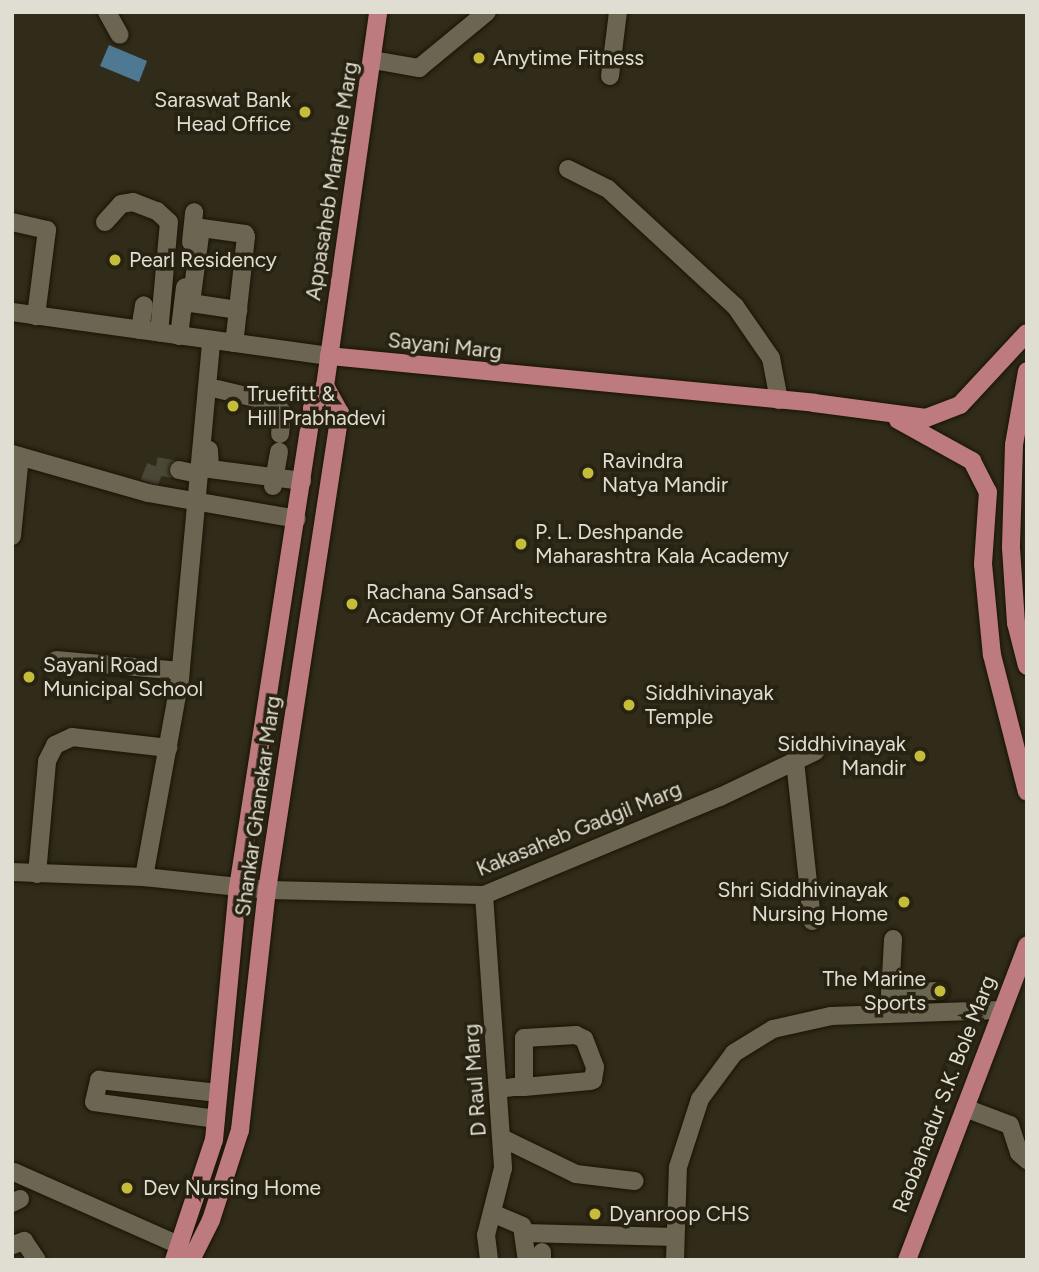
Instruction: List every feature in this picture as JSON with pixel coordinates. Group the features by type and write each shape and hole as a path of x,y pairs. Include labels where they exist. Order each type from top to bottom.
{"main road":[{"name":"Appasaheb Marathe Marg","path":"329,356 378,12"},
{"name":"Sayani Marg","path":"329,356 876,410 926,418 960,405 1027,333"},
{"path":"182,1255 214,1140 238,888 312,408 325,386 329,356"},
{"path":"1027,370 1014,445 1011,548 1027,666"},
{"name":"Shankar Ghanekar Marg","path":"182,1255 211,1220 240,1130 267,890 340,413 325,386"},
{"path":"876,410 972,461 988,492 983,564 992,655 1027,792"},
{"name":"Raobahadur S.K. Bole Marg","path":"907,1260 1027,945"}],"street":[{"path":"107,12 120,34"},
{"path":"373,60 419,68 487,12"},
{"path":"610,76 618,12"},
{"path":"568,169 608,190 735,306 771,358 779,400"},
{"path":"105,222 121,204 132,202 158,211 169,222 159,333"},
{"path":"179,336 194,212"},
{"path":"12,222 47,230 36,316"},
{"path":"144,877 168,748 176,638 198,474 223,342 238,310 245,234 201,228 191,303 238,310"},
{"path":"140,331 144,305"},
{"name":"Sayani Marg","path":"12,312 329,356"},
{"path":"223,342 210,469 271,484 301,487"},
{"path":"217,389 276,403 282,412 280,443 271,484"},
{"path":"17,461 37,475"},
{"path":"17,461 148,488 194,503 297,519"},
{"path":"12,536 17,461"},
{"path":"179,470 198,474"},
{"path":"56,660 175,671"},
{"path":"37,874 47,761 55,746 72,737 168,748"},
{"name":"Kakasaheb Gadgil Marg","path":"12,872 144,877 267,890 484,895 816,751"},
{"path":"795,761 812,920"},
{"name":"D Raul Marg","path":"484,895 503,1168 486,1235 489,1260"},
{"path":"889,1014 893,939"},
{"path":"890,992 940,990"},
{"path":"675,1260 678,1167 690,1125 707,1087 734,1053 774,1029 831,1016 1000,1010"},
{"path":"498,1089 524,1087 593,1080 595,1067 584,1039 576,1035 524,1038 524,1087"},
{"path":"216,1119 94,1102 99,1080 218,1093"},
{"path":"965,1108 1010,1125 1019,1153 1027,1160"},
{"path":"502,1138 576,1174 635,1181"},
{"path":"14,1172 182,1255"},
{"path":"492,1213 522,1227 536,1255"},
{"path":"525,1233 675,1237"},
{"path":"13,1245 24,1241 37,1260"}],"water":[{"path":"109,45 147,61 139,82 100,66"}],"tunnel":[{"path":"149,483 156,466 179,470"}],"place":[{"name":"Anytime Fitness","path":"479,58"},
{"name":"Saraswat Bank Head Office","path":"305,112"},
{"name":"Pearl Residency","path":"115,260"},
{"name":"Truefitt & Hill Prabhadevi","path":"233,406"},
{"name":"Ravindra Natya Mandir","path":"588,473"},
{"name":"P. L. Deshpande Maharashtra Kala Academy","path":"521,544"},
{"name":"Rachana Sansad's Academy Of Architecture","path":"352,604"},
{"name":"Sayani Road Municipal School","path":"29,677"},
{"name":"Siddhivinayak Temple","path":"629,705"},
{"name":"Siddhivinayak Mandir","path":"920,756"},
{"name":"Shri Siddhivinayak Nursing Home","path":"904,902"},
{"name":"The Marine Sports","path":"940,991"},
{"name":"Dev Nursing Home","path":"127,1188"},
{"name":"Dyanroop CHS","path":"595,1214"}]}
